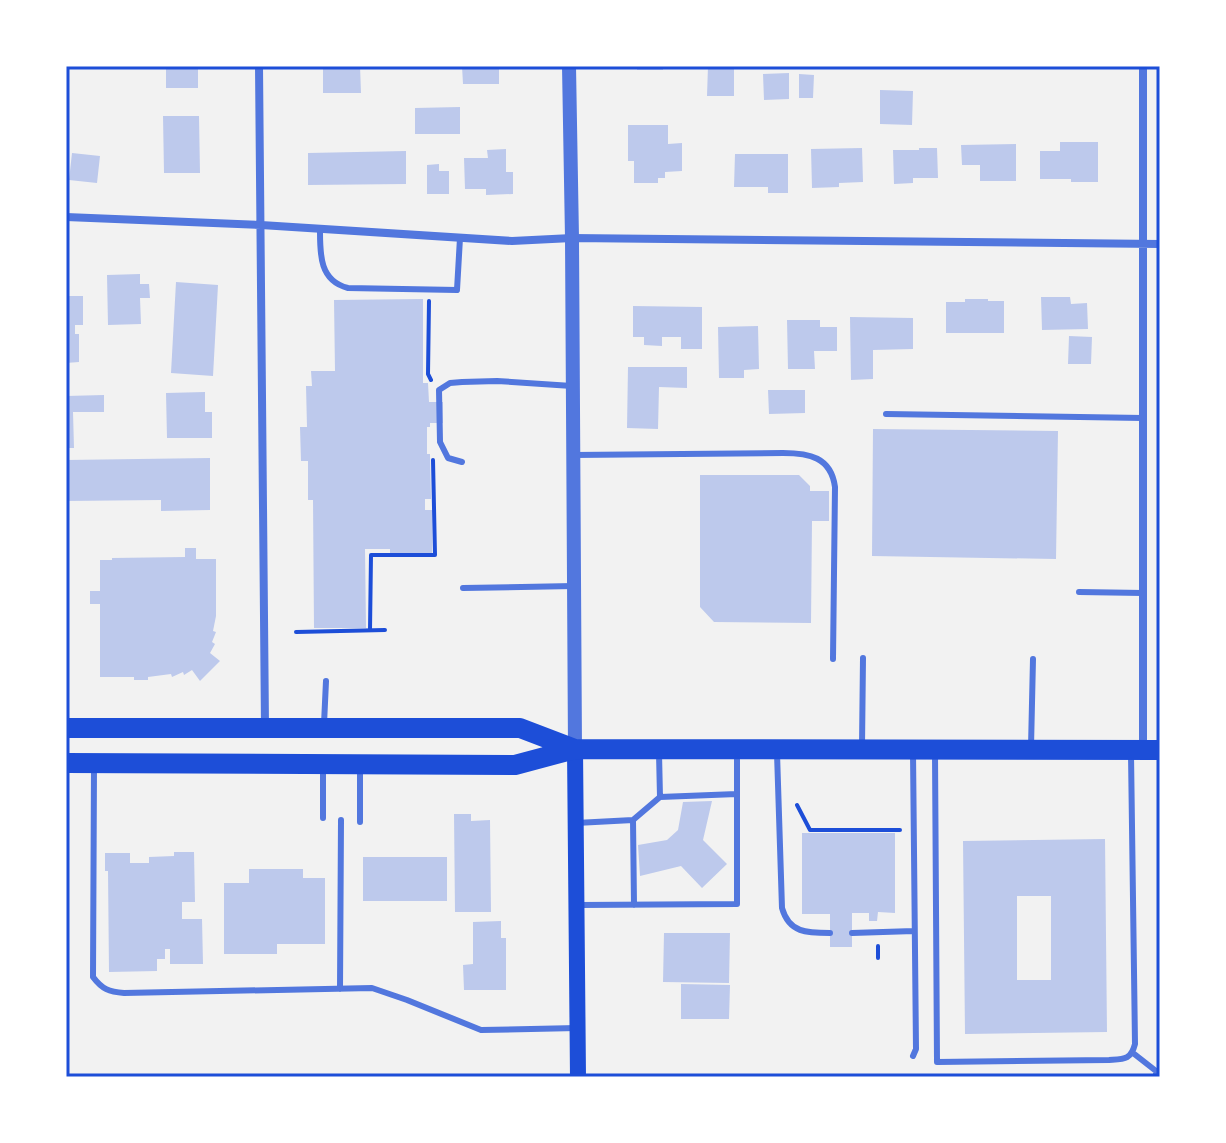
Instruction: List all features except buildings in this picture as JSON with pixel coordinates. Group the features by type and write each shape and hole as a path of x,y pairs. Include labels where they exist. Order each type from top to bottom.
{"main road":[{"path":"66,728 520,728 575,749"},
{"path":"575,749 578,1077"},
{"path":"66,763 515,765 575,749 1145,750"}],"street":[{"path":"259,66 265,727"},
{"path":"569,66 575,749"},
{"path":"1143,66 1145,750"},
{"path":"66,217 261,225 512,241 572,238 1160,244"}],"lane":[{"path":"320,229 320,259 325,272 339,286 348,288 457,290 460,238"},
{"path":"462,462 448,458 440,442 439,390 450,383 462,382 572,386"},
{"path":"886,414 1143,418"},
{"path":"573,455 801,453 817,458 830,469 835,487 833,659"},
{"path":"463,588 574,586"},
{"path":"1079,592 1143,593"},
{"path":"862,749 863,658"},
{"path":"1031,750 1033,659"},
{"path":"323,728 326,681"},
{"path":"659,749 660,797"},
{"path":"576,905 737,904 737,749"},
{"path":"777,749 782,908 785,919 794,928 830,933"},
{"path":"913,749 916,1049 913,1056"},
{"path":"935,749 937,1062 1109,1060 1125,1058 1133,1053 1145,750"},
{"path":"94,763 93,977 109,992 372,988 481,1030 577,1028"},
{"path":"323,764 323,818"},
{"path":"360,764 360,822"},
{"path":"576,823 633,820 660,797 737,794"},
{"path":"340,989 341,820"},
{"path":"633,820 634,905"},
{"path":"852,933 914,931"},
{"path":"1133,1053 1156,1071 1156,1077"}],"path":[{"path":"429,290 428,374 432,382"},
{"path":"370,630 371,555 435,555 433,459"},
{"path":"296,632 385,630"},
{"path":"797,805 810,830 914,830"}]}
